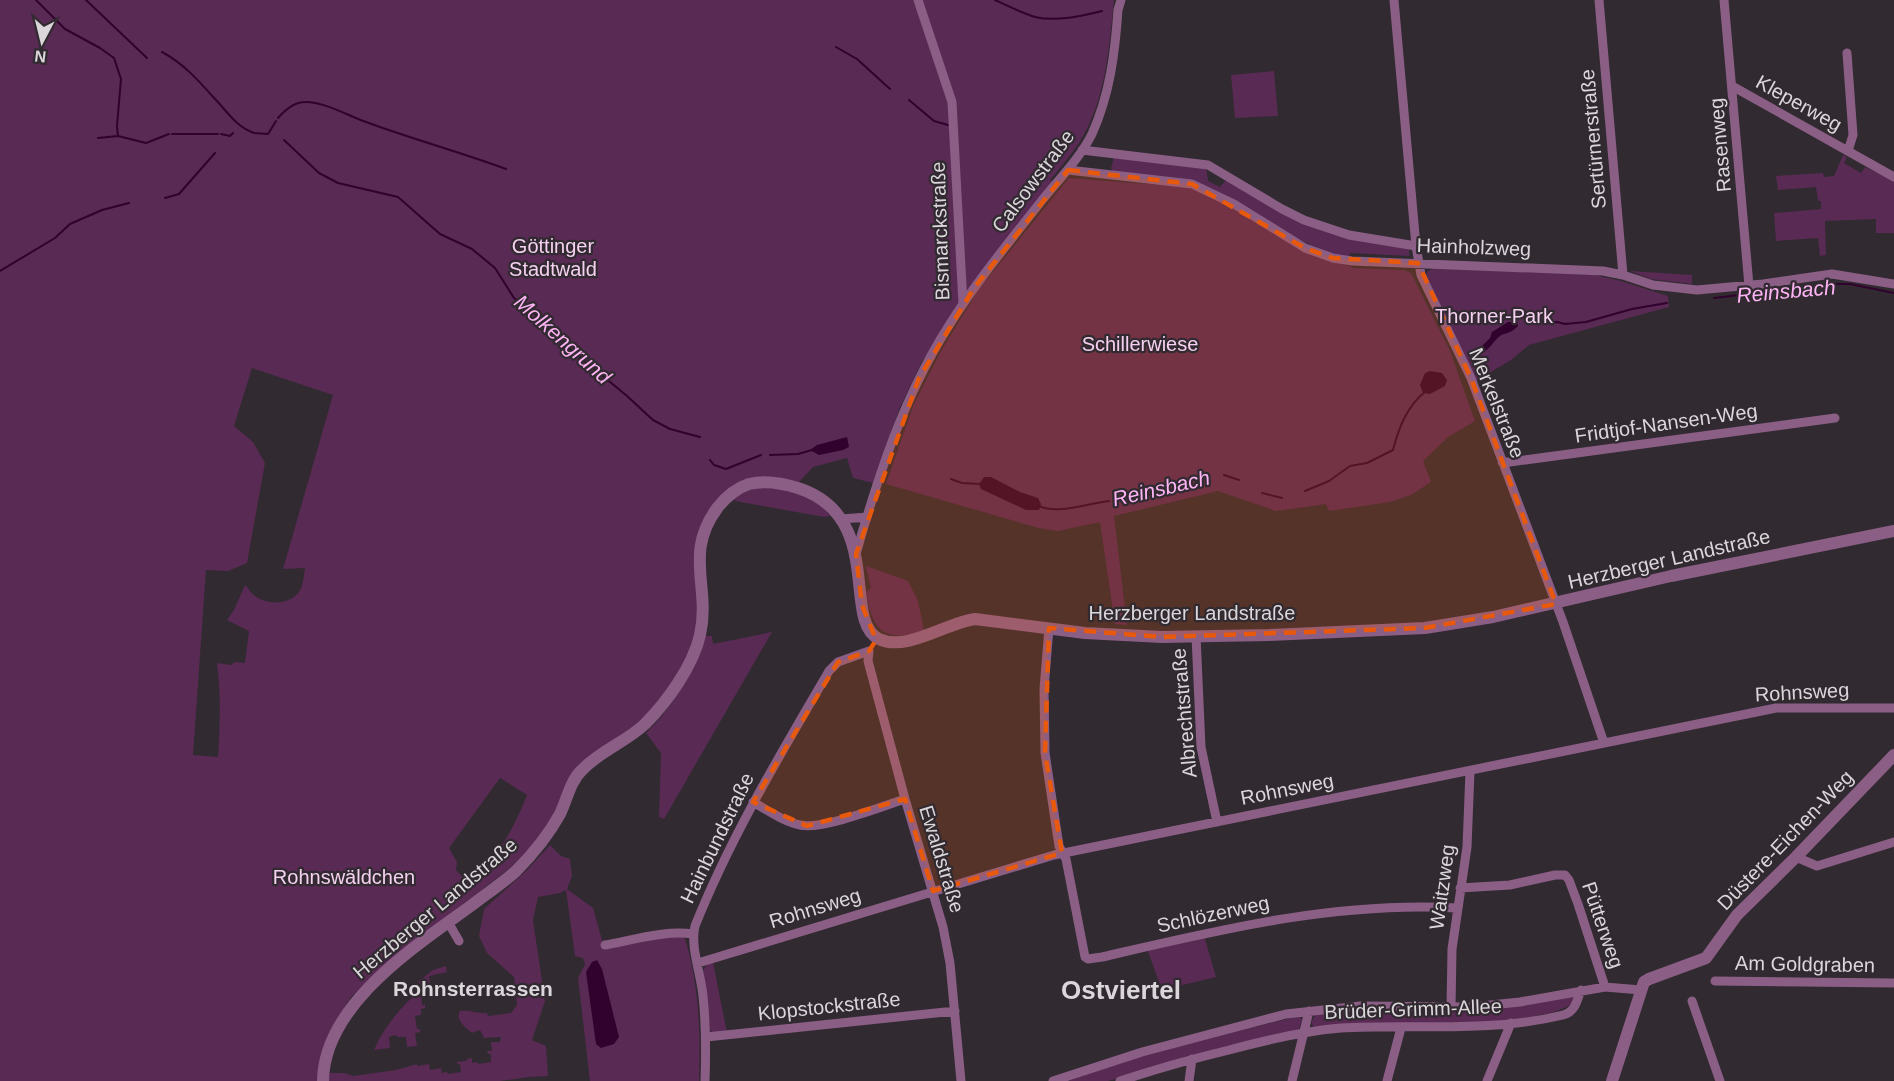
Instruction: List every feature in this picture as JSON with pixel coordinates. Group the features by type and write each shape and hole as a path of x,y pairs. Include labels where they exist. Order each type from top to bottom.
{"street":[{"name":"Bismarckstraße","path":"856,554 867,517 914,389 940,340 963,304 952,102 918,0"},
{"name":"Calsowstraße","path":"963,304 1082,150 1096,122 1110,82 1121,0"},
{"name":"Merkelstraße","path":"1394,0 1416,246 1421,275 1471,378 1556,604 1604,743"},
{"name":"Sertürnerstraße","path":"1599,0 1623,275"},
{"name":"Rasenweg","path":"1724,0 1749,286"},
{"name":"Kleperweg","path":"1847,53 1853,135 1848,151"},
{"name":"Kleperweg","path":"1732,86 1894,177"},
{"name":"Hainholzweg","path":"1082,150 1208,165 1304,220 1348,235 1416,246"},
{"name":"Hainholzweg","path":"1068,170 1192,184 1234,204 1305,248 1352,261 1603,271 1653,285 1713,290 1832,274 1894,284"},
{"name":"Fridtjof-Nansen-Weg","path":"1502,462 1835,418"},
{"name":"Herzberger Landstraße","path":"323,1081 332,1040 355,1002 388,970 514,873 546,837 581,771 642,727 671,693 686,670 700,637 702,613 699,576 701,544 706,523 722,503 741,487 751,484 780,483 807,491 820,498 842,519 851,535 856,554 866,621 872,634 877,638 898,642 913,639 957,622 975,619 1123,636 1257,635 1425,628 1556,604 1671,576 1894,531"},
{"path":"842,519 867,517"},
{"path":"1048,628 1044,688 1045,753 1050,797 1062,853"},
{"name":"Albrechtstraße","path":"1196,636 1201,747 1217,822"},
{"path":"868,651 877,638"},
{"name":"Ewaldstraße","path":"868,651 868,661 905,799 943,927 955,1011 961,1081"},
{"name":"Hainbundstraße","path":"705,1081 706,1037 693,934 719,868 753,802 829,671 838,662 868,651"},
{"name":"Rohnsweg","path":"698,963 1062,853 1776,708 1894,708"},
{"name":"Düstere-Eichen-Weg","path":"1641,990 1644,982 1649,979 1709,956 1737,915 1894,754"},
{"name":"Waitzweg","path":"1451,1008 1452,949 1456,908 1467,847 1470,771"},
{"path":"753,802 797,825 807,826 905,799"},
{"path":"1796,857 1817,866 1894,842"},
{"name":"Schlözerweg","path":"1062,853 1066,860 1085,957 1088,959 1213,931 1286,918 1403,907 1456,908"},
{"name":"Pütterweg","path":"1460,888 1510,885 1565,875 1578,904 1605,987"},
{"path":"448,922 459,941"},
{"path":"605,945 652,937 693,934"},
{"name":"Am Goldgraben","path":"1715,981 1894,984"},
{"name":"Brüder-Grimm-Allee","path":"1053,1081 1142,1052 1232,1027 1309,1011 1360,1006 1451,1008 1520,1002 1605,987 1641,990"},
{"name":"Brüder-Grimm-Allee","path":"1120,1081 1192,1059 1304,1032 1339,1028 1460,1028 1565,1014 1574,1008 1581,990"},
{"path":"1612,1081 1641,990"},
{"path":"1692,1001 1720,1081"},
{"name":"Klopstockstraße","path":"706,1037 955,1011"},
{"name":"Brüder-Grimm-Allee","path":"1304,1032 1309,1011"},
{"path":"1487,1081 1511,1023"},
{"path":"1387,1081 1401,1028"},
{"path":"1292,1081 1304,1032"},
{"path":"1189,1081 1192,1059"}],"highlighted area":[{"path":"1068,170 1192,184 1305,248 1333,258 1418,263 1471,378 1556,604 1425,628 1162,637 1049,628 1045,753 1062,853 933,891 905,799 807,826 753,802 838,662 869,651 876,640 862,605 856,554 919,378 974,288"}],"green space":[{"name":"Göttinger Stadtwald","path":"0,0 1114,0 1105,74 1088,127 1076,148 1050,180 1053,182 969,290 925,360 923,359 900,407 873,483 853,478 847,458 813,467 799,482 761,479 704,520 699,612 695,637 669,690 645,718 582,763 545,833 510,868 386,964 351,997 329,1034 319,1073 344,1073 353,1076 396,1070 417,1064 417,1066 429,1064 430,1070 441,1068 442,1073 447,1072 448,1074 461,1072 460,1064 457,1062 467,1059 472,1058 472,1063 477,1062 478,1064 491,1062 491,1054 487,1051 492,1051 491,1042 500,1042 501,1037 484,1038 480,1030 472,1033 459,1017 460,1011 487,1013 488,1016 511,1013 517,1005 514,977 487,953 479,936 484,909 527,870 550,845 561,856 570,859 572,876 567,889 593,908 604,947 652,938 683,936 685,939 690,956 698,1009 699,1081 590,1081 578,978 585,964 583,958 575,956 566,890 538,897 533,920 545,1001 532,1040 546,1046 548,1076 500,1081 0,1081","holes":["252,368 333,395 283,569 305,568 301,587 299,592 290,599 272,602 255,596 245,585 227,620 249,631 245,663 235,662 231,665 217,663 220,710 218,757 193,755 206,570 228,571 247,563 265,463 253,442 234,426","500,778 527,795 503,843 488,864 468,883 456,870 457,862 449,848"]},
{"path":"1274,71 1278,116 1235,118 1231,75"},
{"path":"1843,155 1847,157 1844,163 1861,173 1865,167 1894,181 1894,233 1876,233 1876,219 1825,221 1826,255 1820,256 1818,238 1776,241 1774,213 1821,209 1821,201 1818,201 1816,187 1778,190 1776,176 1823,173 1824,177 1834,176"},
{"path":"1114,157 1206,167 1208,181 1220,187 1227,179 1279,210 1409,248 1409,256 1350,253 1349,257 1331,252 1297,238 1234,200 1205,186 1166,177 1113,172 1111,168"},
{"name":"Schillerwiese","path":"1069,178 1186,187 1204,191 1304,250 1354,268 1404,270 1411,273 1450,351 1475,421 1448,437 1423,461 1431,482 1411,495 1390,502 1329,511 1326,504 1276,511 1218,491 1114,516 1127,625 1115,624 1100,522 1058,531 1039,528 886,484 913,406 941,351 979,289"},
{"name":"Thorner-Park","path":"1433,268 1595,275 1668,296 1669,307 1529,345 1511,360 1476,381 1426,276 1427,272"},
{"path":"1630,271 1692,275 1692,284 1651,279"},
{"path":"755,488 796,493 816,502 830,516 824,517 735,501 735,497"},
{"path":"866,566 908,581 918,601 924,630 899,636 882,630 876,624 866,592 871,588"},
{"path":"772,632 664,819 659,817 661,753 646,733 665,712 681,688 706,636 712,636 713,644"},
{"path":"1203,937 1216,977 1162,990 1147,949"},
{"path":"713,962 727,1033 714,1033 709,1030 703,971 707,964"},
{"path":"446,966 447,972 429,976 430,984 426,985 427,991 421,992 422,1005 425,1005 425,1008 421,1009 421,1015 415,1016 417,1029 420,1029 420,1032 415,1033 417,1046 407,1047 406,1037 397,1037 397,1035 389,1037 390,1048 374,1050 383,1032 395,1016 423,988 418,982 433,970"},
{"path":"1572,995 1574,997 1572,1003 1555,1011 1526,1018 1450,1024 1314,1027 1312,1024 1317,1014"},
{"path":"1299,1016 1302,1020 1299,1029 1108,1081 1068,1081 1141,1056"}],"shaded area":[{"path":"1508,322 1517,322 1518,326 1500,336 1480,354 1478,350 1490,338 1492,332"},
{"path":"1430,371 1442,373 1447,380 1445,386 1430,394 1423,393 1420,385 1425,373"},
{"path":"847,437 849,447 843,450 819,455 810,450 817,445"},
{"path":"984,477 991,477 1020,492 1038,498 1041,504 1039,510 1026,510 981,489 979,484"},
{"path":"597,960 602,969 619,1037 614,1044 601,1048 596,1044 586,972 592,962"}],"waterway":[{"name":"Molkengrund","path":"36,0 65,29 114,58 121,79 118,136"},
{"path":"86,0 147,58"},
{"path":"995,0 1025,14 1052,19 1102,11"},
{"path":"836,47 857,59 890,89"},
{"path":"162,52 177,61 190,73 242,127 256,133 268,134 276,121"},
{"path":"909,100 934,121 948,125"},
{"path":"278,118 297,103 312,102 506,169"},
{"name":"Molkengrund","path":"221,134 230,136 233,133"},
{"name":"Molkengrund","path":"98,138 118,136 146,143 169,134"},
{"name":"Molkengrund","path":"172,134 218,134"},
{"name":"Molkengrund","path":"284,140 319,173 338,183 398,197 440,234 472,249 495,268 514,298 535,314 562,342 653,420 670,429 700,437"},
{"path":"165,198 179,194 215,153"},
{"path":"0,271 55,238 70,224 102,210 129,203"},
{"name":"Reinsbach","path":"1714,298 1834,284 1850,284 1894,293"},
{"name":"Reinsbach","path":"1543,323 1586,322 1632,309 1667,303"},
{"name":"Reinsbach","path":"1305,491 1329,481 1350,466 1367,463 1393,450 1405,418 1414,403 1426,391"},
{"name":"Reinsbach","path":"770,455 798,454 812,450"},
{"name":"Reinsbach","path":"710,460 714,465 726,469 761,455"},
{"name":"Reinsbach","path":"1189,480 1207,474"},
{"name":"Reinsbach","path":"1224,475 1239,480"},
{"name":"Reinsbach","path":"951,479 962,483 980,484"},
{"name":"Reinsbach","path":"1142,496 1169,491 1176,487"},
{"name":"Reinsbach","path":"1262,493 1282,498"},
{"name":"Reinsbach","path":"1039,506 1064,509 1109,501"}],"district":[{"name":"Rohnsterrassen","path":"473,988"},
{"name":"Ostviertel","path":"1121,990"}],"park label":[{"name":"Rohnswäldchen","path":"344,877"}]}
